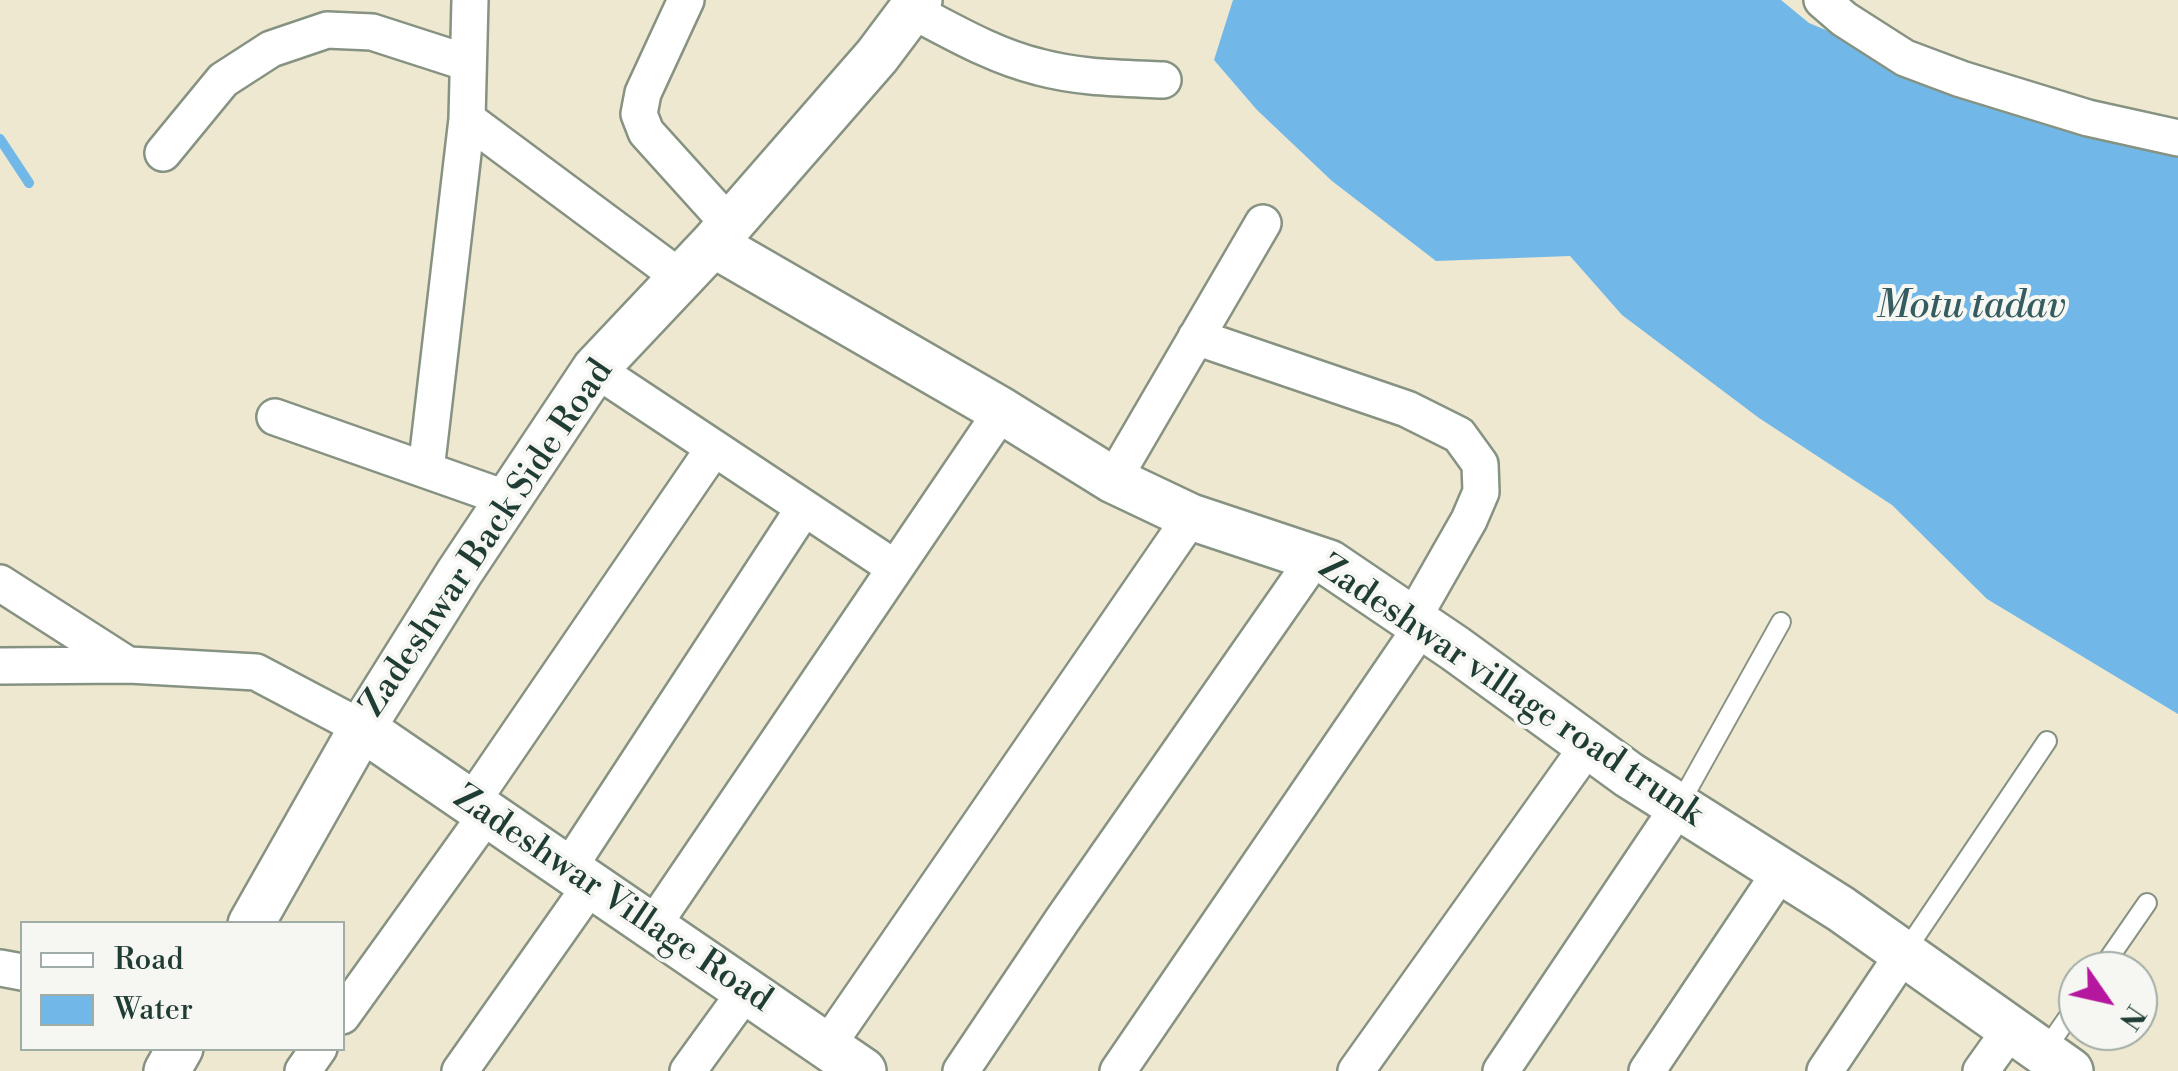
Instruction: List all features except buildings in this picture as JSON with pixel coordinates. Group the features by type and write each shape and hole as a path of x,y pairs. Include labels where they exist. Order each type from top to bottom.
{"street":[{"path":"426,470 467,120 470,0"},
{"path":"686,0 643,93 639,114 646,132 722,234"},
{"path":"1822,0 1905,58 2088,118 2178,138"},
{"path":"915,5 992,52 1039,68 1088,77 1163,80"},
{"name":"Zadeshwar Back Side Road","path":"253,921 362,728 508,499 596,370 722,234 877,56 915,5"},
{"path":"164,153 223,80 271,49 327,30 372,32 468,63"},
{"path":"467,120 681,278"},
{"path":"1113,480 1263,223"},
{"name":"Zadeshwar village road trunk","path":"722,234 1113,480 1191,517 1329,564 1588,746 1840,909 2042,1051"},
{"path":"1118,1071 1417,623 1481,492 1480,464 1459,435 1407,409 1196,337"},
{"path":"596,370 895,568"},
{"path":"652,927 1002,411"},
{"path":"275,416 508,499"},
{"path":"345,1011 714,448"},
{"path":"460,1071 804,508"},
{"path":"845,1059 1191,517"},
{"path":"960,1071 1314,559"},
{"path":"0,583 129,666"},
{"path":"0,666 129,666 256,672 362,728"},
{"name":"Zadeshwar Village Road","path":"362,728 845,1059"},
{"path":"1356,1071 1588,746"},
{"path":"1501,1071 1679,806"},
{"path":"1648,1071 1781,871"},
{"path":"1825,1071 1904,953"},
{"path":"688,1071 746,991"},
{"path":"1981,1071 2042,1051"}],"lane":[{"path":"1679,806 1781,622"},
{"path":"1904,953 2047,741"},
{"path":"2114,951 2147,903"},
{"path":"2042,1051 2058,1030"}],"water":[{"name":"Motu tadav","path":"1233,0 1781,0 1809,23 1993,100 2178,145 2178,714 1987,599 1892,505 1759,418 1622,315 1570,256 1436,261 1332,181 1257,110 1214,60"}],"waterway":[{"path":"0,139 29,183"}]}
